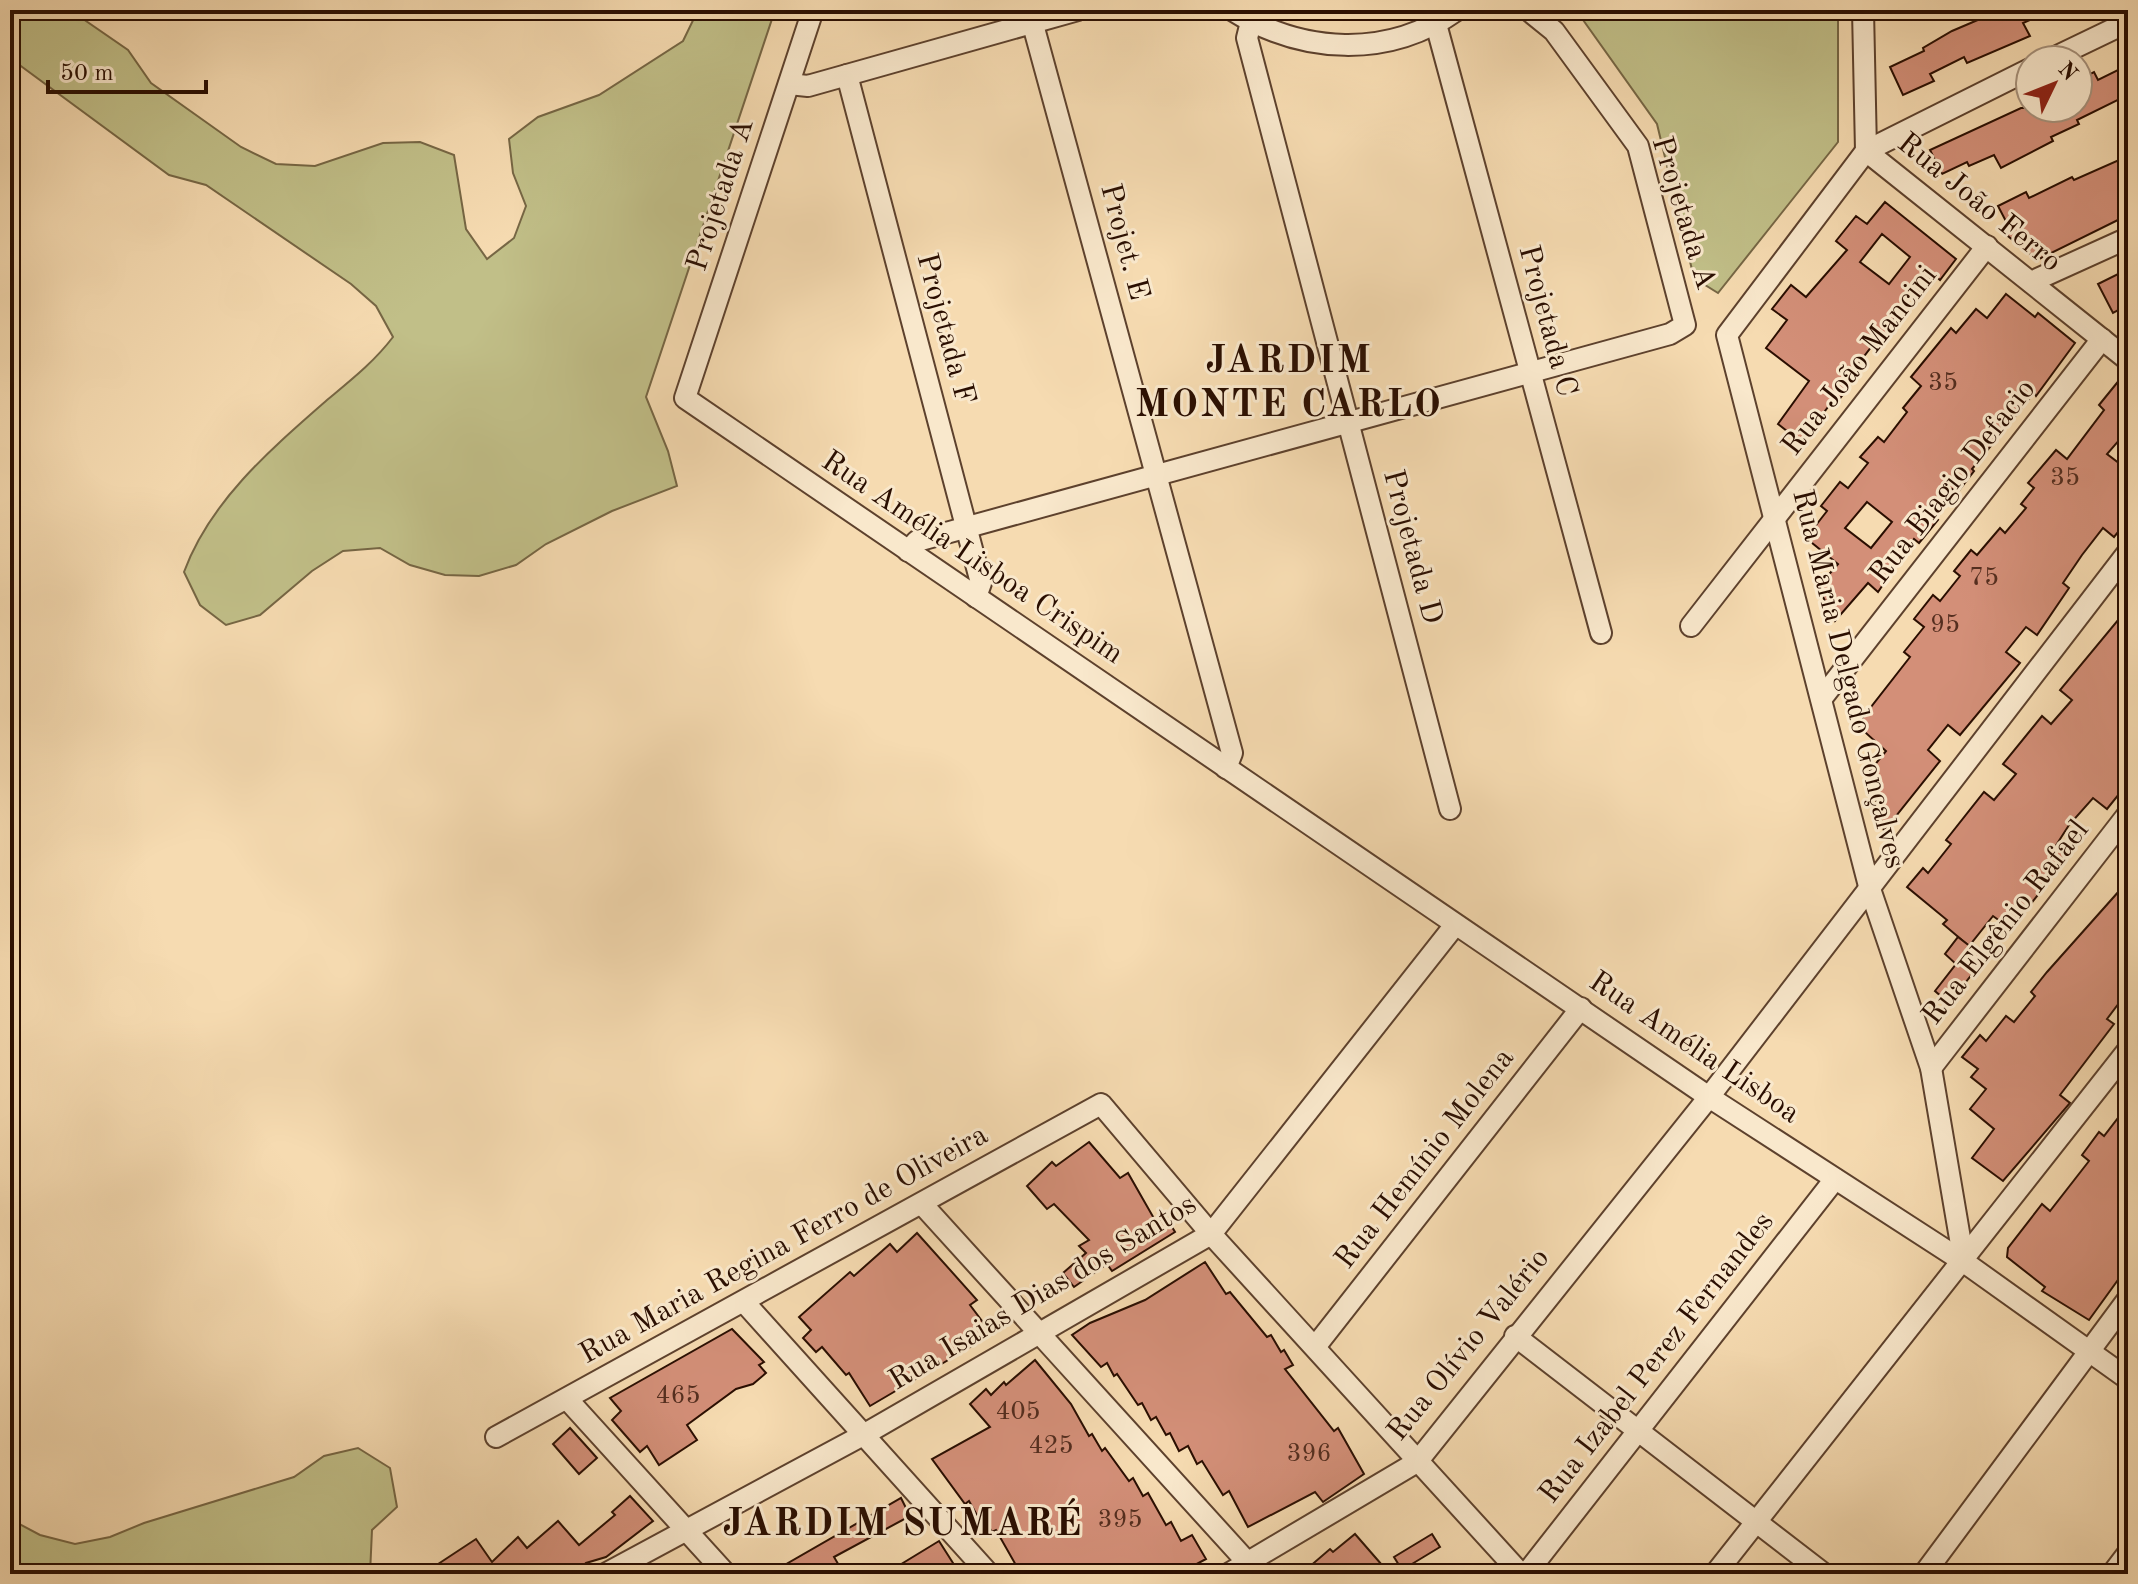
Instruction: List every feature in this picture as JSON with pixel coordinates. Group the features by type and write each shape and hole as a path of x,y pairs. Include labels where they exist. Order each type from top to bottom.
{"street":[{"name":"Projetada A","path":"685,398 813,10"},
{"path":"789,84 808,86 1031,16 1078,10"},
{"path":"1232,10 1251,22 1296,40 1343,46 1391,40 1436,24 1457,10"},
{"name":"Projetada A","path":"1528,10 1554,31 1638,146 1685,325 1670,334 1530,373"},
{"name":"Rua João Ferro","path":"1863,10 1866,151 2128,360"},
{"name":"Projet. E","path":"1031,16 1232,753 1226,768"},
{"name":"Projetada D","path":"1251,22 1247,38 1450,809"},
{"path":"2082,44 2128,22"},
{"name":"Projetada C","path":"1436,24 1601,633"},
{"name":"Projetada F","path":"847,75 981,583 976,597"},
{"path":"1866,151 2014,77"},
{"name":"Rua Maria Delgado Gonçalves","path":"1866,151 1727,335 1777,518 1869,886 1931,1068 1964,1262"},
{"path":"2031,282 2128,238"},
{"name":"Rua João Mancini","path":"1691,626 1987,246"},
{"name":"Rua Biagio Defacio","path":"1822,698 2102,339"},
{"path":"908,551 917,541 1530,373"},
{"name":"Rua Amélia Lisboa Crispim","path":"685,398 1226,768"},
{"name":"Rua Olívio Valério","path":"1228,1574 1417,1462 1709,1097 2128,552"},
{"name":"Rua Amélia Lisboa","path":"1226,768 1709,1097 1964,1262 2086,1352 2128,1379"},
{"name":"Rua Elgênio Rafael","path":"1931,1068 2128,814"},
{"name":"Rua Isaias Dias dos Santos","path":"605,1574 865,1434 1211,1234 1455,925"},
{"name":"Rua Hemínio Molena","path":"1315,1347 1581,1008"},
{"path":"1715,1574 1964,1262 2128,1050"},
{"name":"Rua Maria Regina Ferro de Oliveira","path":"496,1437 1101,1104 1211,1234"},
{"name":"Rua Izabel Perez Fernandes","path":"1523,1574 1835,1179"},
{"path":"922,1204 1036,1334 1248,1563"},
{"path":"1211,1234 1523,1574"},
{"path":"1924,1574 2128,1299"},
{"path":"744,1302 989,1574"},
{"path":"1515,1336 1824,1574"},
{"path":"568,1400 726,1574"},
{"path":"2112,1574 2128,1553"}],"shaded area":[{"path":"10,10 70,10 128,50 151,83 241,147 276,164 315,166 383,143 420,142 454,155 466,229 487,259 514,238 526,206 513,173 509,139 538,117 599,95 683,41 698,10 775,10 646,397 668,451 677,486 612,511 546,544 516,565 479,576 445,575 410,565 380,548 343,551 312,571 260,615 226,625 200,605 184,572 195,546 209,522 244,478 370,363 393,337 376,306 351,284 206,185 169,175 10,58"},
{"path":"1576,10 1838,10 1838,142 1718,293 1694,278 1657,124"},
{"path":"358,1448 390,1468 397,1507 372,1530 370,1574 10,1574 10,1519 40,1535 75,1544 110,1537 144,1523 294,1477 324,1456"}],"building":[{"path":"2001,10 2053,10 2023,23 2030,36 1967,63 1964,57 1930,74 1934,81 1903,95 1890,67 1924,51 1923,48 1952,31"},
{"path":"2128,65 2128,95 2094,112 2094,72 2098,80"},
{"path":"2014,111 2014,124 2079,124 2051,137 2053,141 2001,168 1994,155 1969,166 1967,162 1942,174 1930,150"},
{"path":"2128,156 2128,206 2120,210 2124,217 2037,260 2003,232 2010,229 1998,206 2026,192 2029,198 2072,177 2074,180"},
{"path":"1885,202 1956,259 1940,280 1933,274 1913,300 1910,297 1890,324 1894,327 1876,349 1872,346 1852,372 1857,376 1838,401 1835,398 1801,442 1778,424 1809,381 1766,348 1787,320 1772,309 1791,285 1806,297 1847,250 1836,241 1856,216 1867,224","holes":["1882,234 1910,257 1889,284 1860,262"]},
{"path":"2128,269 2128,305 2113,313 2098,284"},
{"path":"2006,294 2035,317 2038,313 2075,343 2036,396 2034,393 1972,469 1974,471 1957,493 1952,489 1932,515 1938,520 1919,543 1914,539 1878,592 1868,583 1835,621 1818,587 1838,564 1806,538 1827,511 1821,506 1840,482 1848,488 1868,463 1860,457 1878,437 1884,442 1907,412 1903,408 1921,386 1911,377 1951,328 1956,333 1976,309 1987,318","holes":["1867,502 1892,522 1871,548 1845,528"]},
{"path":"2125,373 2128,430 2107,454 2128,470 2128,520 2114,537 2103,528 2063,583 2069,588 2037,635 2026,627 2006,652 2020,663 1960,735 1948,725 1928,750 1940,761 1884,831 1869,772 1886,751 1857,725 1910,657 1904,652 1924,627 1914,619 1933,595 1940,601 1960,576 1954,571 1971,550 1977,555 2000,528 2005,533 2026,508 2021,504 2034,488 2028,483 2056,450 2067,459 2104,410 2099,405"},
{"path":"2128,608 2128,783 2107,809 2093,798 2069,825 2055,847 2068,857 2011,929 1993,916 1969,946 1943,924 1947,920 1907,887 1923,868 1928,873 1951,844 1946,840 1984,792 1994,800 2016,774 2003,764 2042,716 2051,724 2072,700 2060,690"},
{"path":"2128,881 2128,991 2107,1019 2114,1024 2060,1095 2070,1103 2003,1181 1972,1158 1994,1129 1970,1109 1986,1089 1971,1077 1978,1069 1962,1057 1980,1035 1986,1041 2006,1016 2014,1022 2035,996 2031,992 2047,972"},
{"path":"1958,937 1985,958 1949,1003 1935,991 1956,964 1945,954"},
{"path":"2128,1105 2128,1266 2089,1320 2042,1291 2045,1287 2007,1257 2008,1248 2042,1204 2050,1211 2089,1161 2082,1155 2099,1132 2104,1136"},
{"path":"1089,1142 1120,1178 1128,1173 1156,1222 1166,1217 1175,1232 1112,1271 1107,1264 1074,1287 1063,1273 1086,1253 1079,1246 1089,1240 1054,1204 1047,1209 1027,1186 1052,1162 1056,1166"},
{"path":"917,1233 977,1300 970,1305 988,1329 972,1346 870,1406 849,1373 846,1375 822,1347 816,1352 803,1338 811,1330 799,1317 850,1272 854,1276 890,1244 897,1252"},
{"path":"1205,1262 1226,1294 1230,1292 1267,1337 1271,1335 1281,1352 1284,1350 1293,1365 1285,1369 1334,1431 1338,1428 1364,1474 1323,1502 1315,1492 1248,1527 1229,1491 1223,1495 1202,1461 1197,1464 1188,1446 1179,1451 1170,1433 1166,1435 1156,1417 1151,1420 1142,1403 1138,1405 1107,1363 1101,1367 1072,1335 1090,1323 1145,1300"},
{"path":"732,1329 764,1362 759,1365 766,1373 753,1384 736,1389 687,1425 697,1440 659,1465 647,1446 640,1452 612,1420 621,1411 610,1398"},
{"path":"1035,1360 1071,1404 1089,1436 1092,1434 1102,1451 1105,1448 1129,1481 1133,1478 1143,1496 1148,1493 1166,1525 1171,1522 1181,1541 1192,1535 1206,1559 1180,1573 1176,1565 1161,1574 1021,1574 996,1530 992,1532 982,1515 978,1517 969,1501 965,1504 932,1459 990,1427 970,1404 986,1389 991,1395 1004,1382 1006,1385"},
{"path":"570,1428 597,1458 579,1474 553,1444"},
{"path":"630,1496 653,1521 606,1557 586,1563 574,1574 423,1574 476,1539 492,1562 518,1537 527,1548 558,1521 579,1545 615,1515 612,1512"},
{"path":"901,1498 910,1516 834,1557 844,1574 769,1574"},
{"path":"1355,1534 1382,1565 1373,1574 1301,1574 1330,1549 1333,1552"},
{"path":"1432,1534 1440,1547 1402,1570 1394,1557"},
{"path":"939,1541 960,1574 885,1574"}],"district":[{"name":"JARDIM MONTE CARLO","path":"1289,384"},
{"name":"JARDIM SUMARÉ","path":"903,1525"}]}
